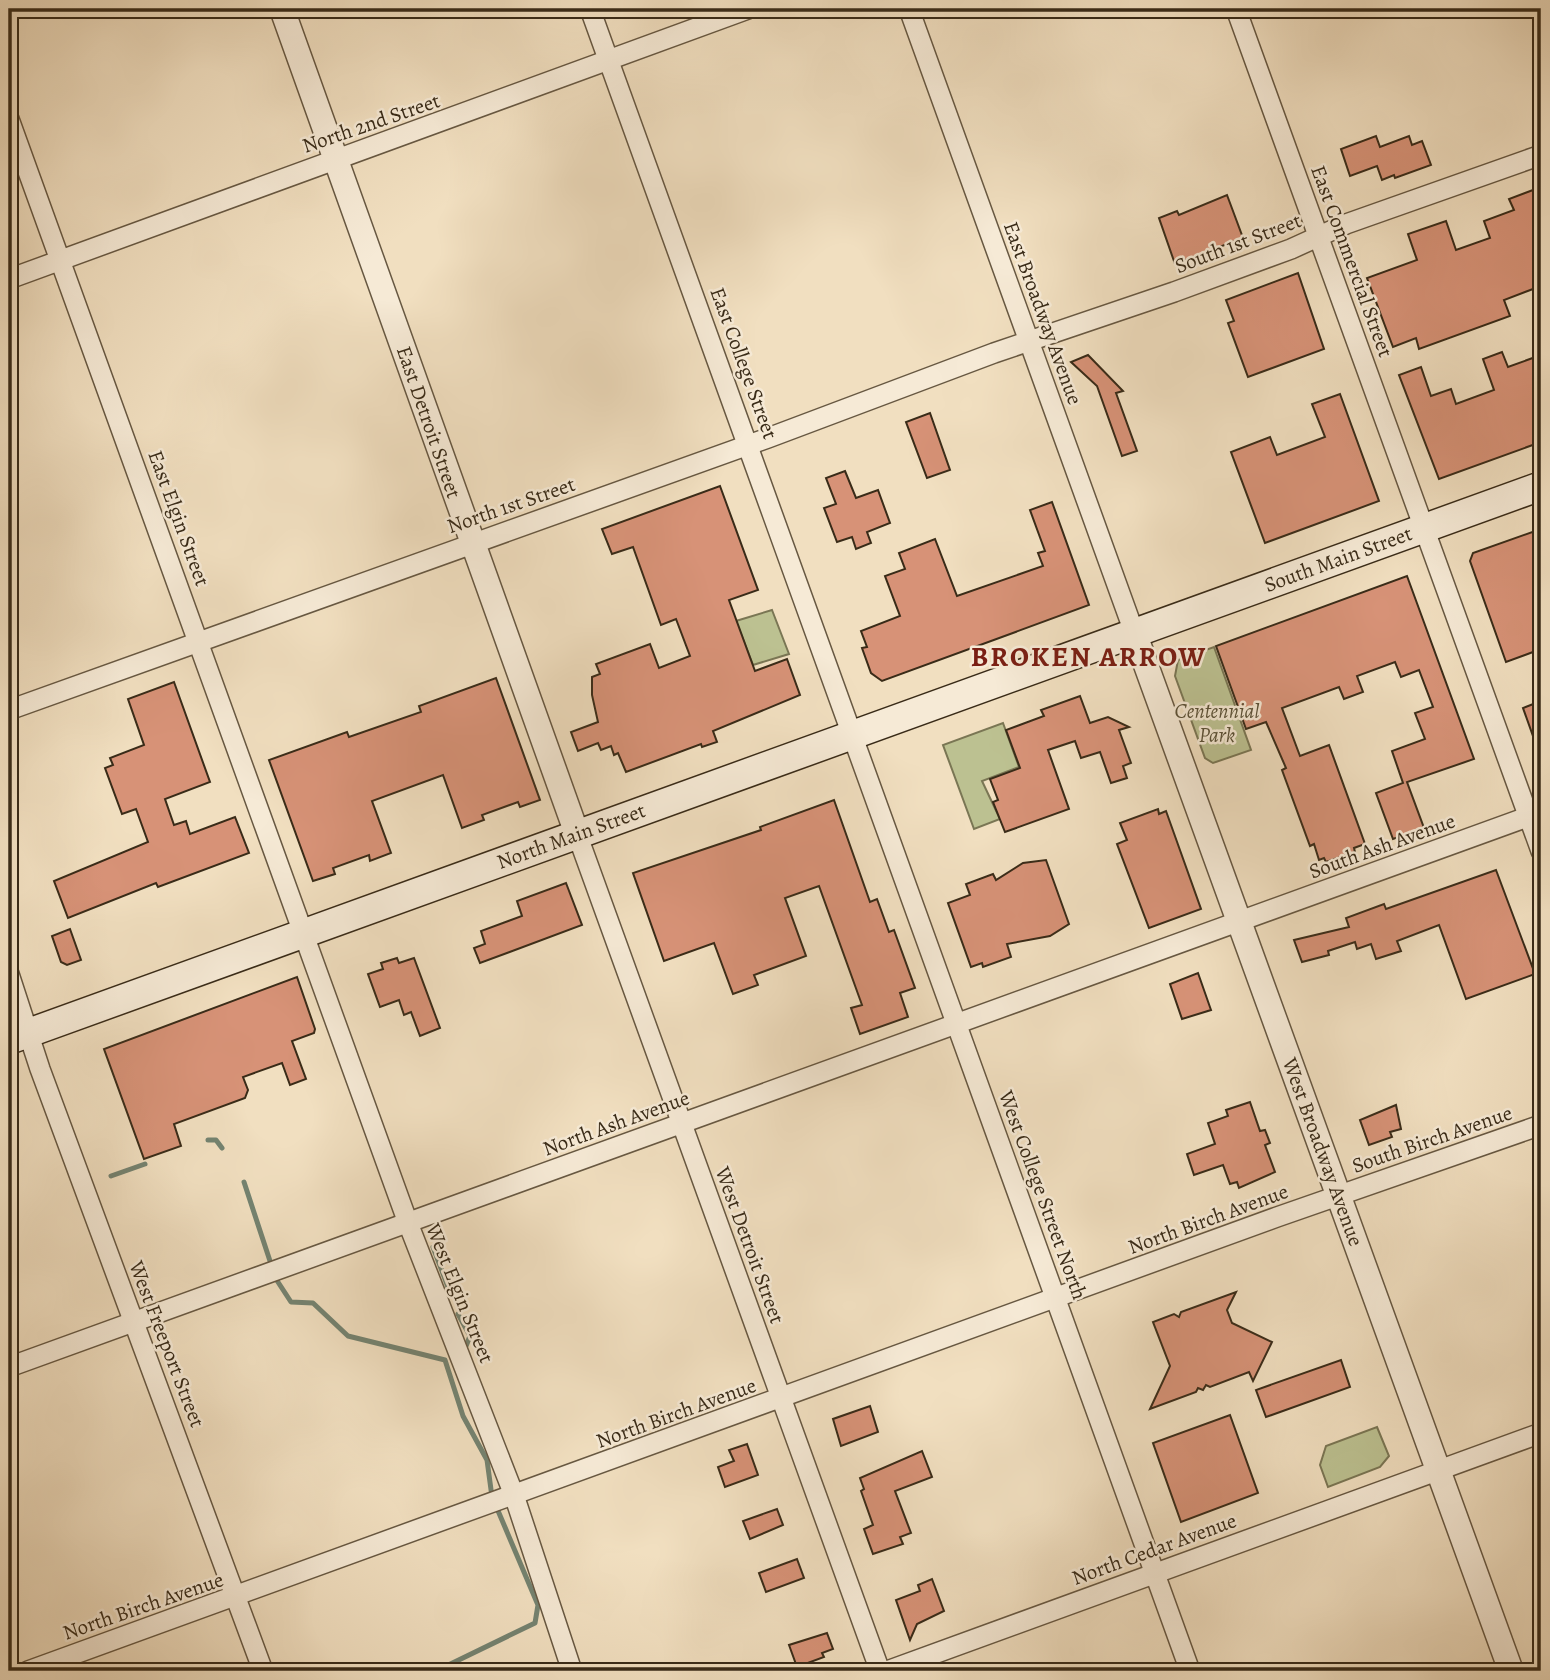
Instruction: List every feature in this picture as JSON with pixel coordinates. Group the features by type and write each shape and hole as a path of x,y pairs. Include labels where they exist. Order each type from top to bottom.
{"main road":[{"name":"South Main Street","path":"1134,632 1541,486"},
{"name":"North Main Street","path":"18,1037 1134,632"}],"street":[{"name":"East Detroit Street","path":"282,9 578,834"},
{"name":"East College Street","path":"590,9 853,734"},
{"name":"North 2nd Street","path":"9,279 748,9"},
{"name":"East Broadway Avenue","path":"909,9 1134,632"},
{"name":"East Commercial Street","path":"1236,9 1424,528 1535,814 1541,851"},
{"name":"East Elgin Street","path":"9,119 304,933"},
{"name":"South 1st Street","path":"1028,342 1174,292 1541,155"},
{"name":"North 1st Street","path":"9,710 749,445 1028,342"},
{"name":"West Broadway Avenue","path":"1134,632 1511,1671"},
{"name":"West College Street North","path":"853,734 1190,1671"},
{"name":"South Ash Avenue","path":"1239,921 1535,814"},
{"name":"West Detroit Street","path":"578,834 880,1671"},
{"name":"North Ash Avenue","path":"9,1367 1239,921"},
{"name":"West Elgin Street","path":"304,933 572,1671"},
{"name":"West Freeport Street","path":"9,974 18,1037 135,1322 263,1671"},
{"name":"South Birch Avenue","path":"1339,1196 1541,1125"},
{"name":"North Birch Avenue","path":"27,1671 237,1598 1339,1196"},
{"name":"North Cedar Avenue","path":"887,1671 1541,1433"}],"green space":[{"path":"772,610 789,654 753,665 736,621"},
{"name":"Centennial Park","path":"1214,647 1251,750 1213,763 1205,758 1175,676 1178,660"},
{"path":"1003,723 1019,767 982,781 1000,819 974,829 943,745"},
{"path":"1377,1427 1389,1456 1380,1467 1328,1487 1320,1465 1326,1446"}],"building":[{"path":"1376,136 1380,147 1409,136 1412,145 1422,141 1431,165 1382,180 1377,166 1350,176 1341,149"},
{"path":"1541,187 1541,286 1504,300 1510,316 1419,349 1416,338 1393,347 1367,278 1417,260 1408,234 1446,221 1456,250 1490,238 1484,221 1514,210 1509,199"},
{"path":"1227,195 1243,238 1175,264 1159,218 1177,211 1179,215"},
{"path":"1298,273 1324,349 1248,377 1228,323 1234,321 1226,300"},
{"path":"1502,352 1508,367 1541,355 1541,442 1439,479 1399,375 1421,367 1431,396 1451,389 1456,404 1494,390 1483,359"},
{"path":"1088,355 1123,391 1116,393 1137,451 1122,456 1097,386 1071,362"},
{"path":"1340,394 1379,501 1265,543 1231,452 1270,437 1277,455 1325,437 1312,404"},
{"path":"930,413 950,470 927,478 906,422"},
{"path":"845,471 856,498 878,490 890,523 867,532 871,543 856,549 852,537 837,542 824,508 836,504 826,478"},
{"path":"720,486 758,590 729,600 755,671 787,659 800,695 713,731 717,742 702,747 701,744 626,772 618,753 614,755 611,746 601,750 598,743 578,751 571,732 598,722 592,695 592,677 600,674 596,664 650,644 659,668 690,656 676,619 661,625 633,547 612,554 602,529"},
{"path":"1052,502 1089,605 882,681 871,673 862,648 867,647 861,631 900,616 885,576 905,569 899,553 935,539 957,596 1043,566 1038,553 1045,551 1030,510"},
{"path":"1541,529 1541,649 1506,662 1470,561 1473,553"},
{"path":"1407,576 1474,759 1407,782 1424,828 1393,839 1376,793 1403,783 1392,751 1425,739 1415,713 1433,707 1419,670 1401,677 1395,662 1357,676 1363,692 1344,699 1339,687 1282,708 1300,756 1329,745 1365,844 1354,848 1355,852 1326,862 1324,858 1319,860 1314,844 1310,846 1282,770 1286,768 1266,722 1246,729 1216,646"},
{"path":"496,678 540,800 520,807 518,802 482,815 484,820 462,828 443,775 372,801 391,853 370,861 369,855 333,868 335,874 313,881 269,760 347,732 349,737 421,712 419,706"},
{"path":"174,682 210,782 165,799 174,825 186,821 190,834 235,817 249,853 158,887 156,883 68,918 54,881 148,842 136,809 122,814 105,768 113,765 110,758 144,745 128,699"},
{"path":"1080,696 1090,723 1108,717 1129,727 1119,730 1131,763 1123,766 1127,778 1111,783 1100,752 1081,758 1075,741 1048,750 1069,809 1005,832 993,802 998,800 990,779 1020,768 1006,730 1044,716 1041,710"},
{"path":"1541,701 1541,753 1539,753 1523,708"},
{"path":"834,800 870,902 877,899 889,932 894,930 915,988 900,993 908,1017 860,1034 851,1008 862,1005 819,886 785,898 806,956 754,975 758,985 733,994 714,943 664,961 633,873 761,830 760,827"},
{"path":"1158,809 1159,814 1166,811 1201,909 1149,928 1117,844 1127,840 1120,823"},
{"path":"1046,860 1069,924 1050,936 1007,944 1011,957 983,967 982,963 971,967 948,903 970,895 966,884 993,874 996,880 1023,863"},
{"path":"1496,870 1535,974 1466,999 1439,925 1397,941 1401,951 1376,959 1371,944 1357,949 1355,942 1328,951 1329,955 1302,962 1294,940 1349,927 1346,918 1384,904 1386,909"},
{"path":"566,883 582,925 480,963 474,948 485,944 481,931 522,916 517,901"},
{"path":"70,929 81,960 67,965 61,962 52,936"},
{"path":"397,958 399,963 414,958 440,1028 420,1036 411,1012 404,1015 399,1000 380,1007 368,974 383,969 381,963"},
{"path":"1198,973 1211,1010 1182,1019 1170,984"},
{"path":"297,977 315,1029 314,1033 292,1041 306,1079 290,1085 282,1063 243,1077 248,1090 245,1098 174,1124 181,1146 144,1159 104,1049"},
{"path":"1250,1102 1260,1131 1265,1130 1270,1143 1265,1145 1275,1172 1239,1188 1237,1182 1230,1184 1223,1165 1194,1175 1187,1154 1215,1144 1208,1123 1228,1116 1226,1110"},
{"path":"1396,1105 1401,1129 1390,1132 1392,1137 1369,1145 1360,1120"},
{"path":"1236,1292 1227,1310 1232,1323 1272,1342 1253,1381 1249,1372 1210,1387 1206,1385 1203,1390 1198,1388 1196,1392 1150,1409 1170,1366 1153,1322 1174,1314 1179,1317 1181,1312"},
{"path":"1341,1360 1350,1387 1266,1417 1256,1390"},
{"path":"870,1406 878,1432 841,1446 833,1419"},
{"path":"1230,1415 1258,1493 1181,1522 1153,1443"},
{"path":"747,1444 758,1475 725,1487 718,1467 734,1461 729,1450"},
{"path":"922,1451 932,1477 895,1491 911,1533 900,1537 903,1544 873,1554 864,1529 873,1525 861,1491 864,1489 860,1478"},
{"path":"777,1509 783,1525 750,1539 743,1521"},
{"path":"797,1559 804,1578 766,1592 759,1573"},
{"path":"932,1579 944,1611 917,1624 910,1640 896,1600 920,1591 918,1585"},
{"path":"827,1633 833,1649 822,1653 824,1657 797,1667 789,1645"}],"waterway":[{"path":"208,1140 216,1140 222,1148"},
{"path":"111,1176 145,1164"},
{"path":"244,1182 270,1261"},
{"path":"433,1247 451,1295"},
{"path":"276,1279 291,1302 313,1303 348,1336 445,1360 463,1416 487,1460 492,1497"},
{"path":"458,1314 470,1336 466,1346"},
{"path":"436,1671 535,1623 538,1605 496,1506"}],"district":[{"name":"BROKEN ARROW","path":"1089,657"}]}
